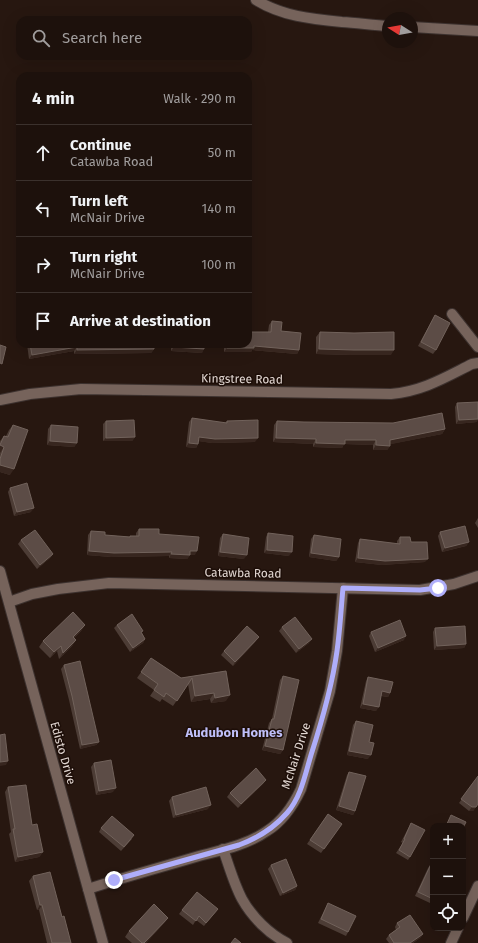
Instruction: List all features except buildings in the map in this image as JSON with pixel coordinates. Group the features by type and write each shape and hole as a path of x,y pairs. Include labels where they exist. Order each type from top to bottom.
{"street":[{"path":"256,0 291,16 307,19 382,25"},
{"path":"418,27 478,31"},
{"path":"452,314 478,347"},
{"name":"Kingstree Road","path":"0,400 30,394 81,389 391,394 417,390 478,362"},
{"name":"Edisto Drive","path":"0,571 103,943"},
{"name":"Catawba Road","path":"8,602 32,594 58,589 109,584 420,590 454,584 478,576"},
{"name":"McNair Drive","path":"88,889 223,850 256,838 268,831 287,813 301,789 330,691 337,651 343,588"},
{"path":"223,850 242,899 246,905 260,923 287,943"},
{"path":"466,912 478,886"},
{"path":"451,943 457,931"}],"district":[{"name":"Audubon Homes","path":"234,732"}],"route":[{"path":"114,880 239,845 268,831 278,822 287,813 301,789 320,728 330,691 337,651 343,588 420,590 438,588"}]}
